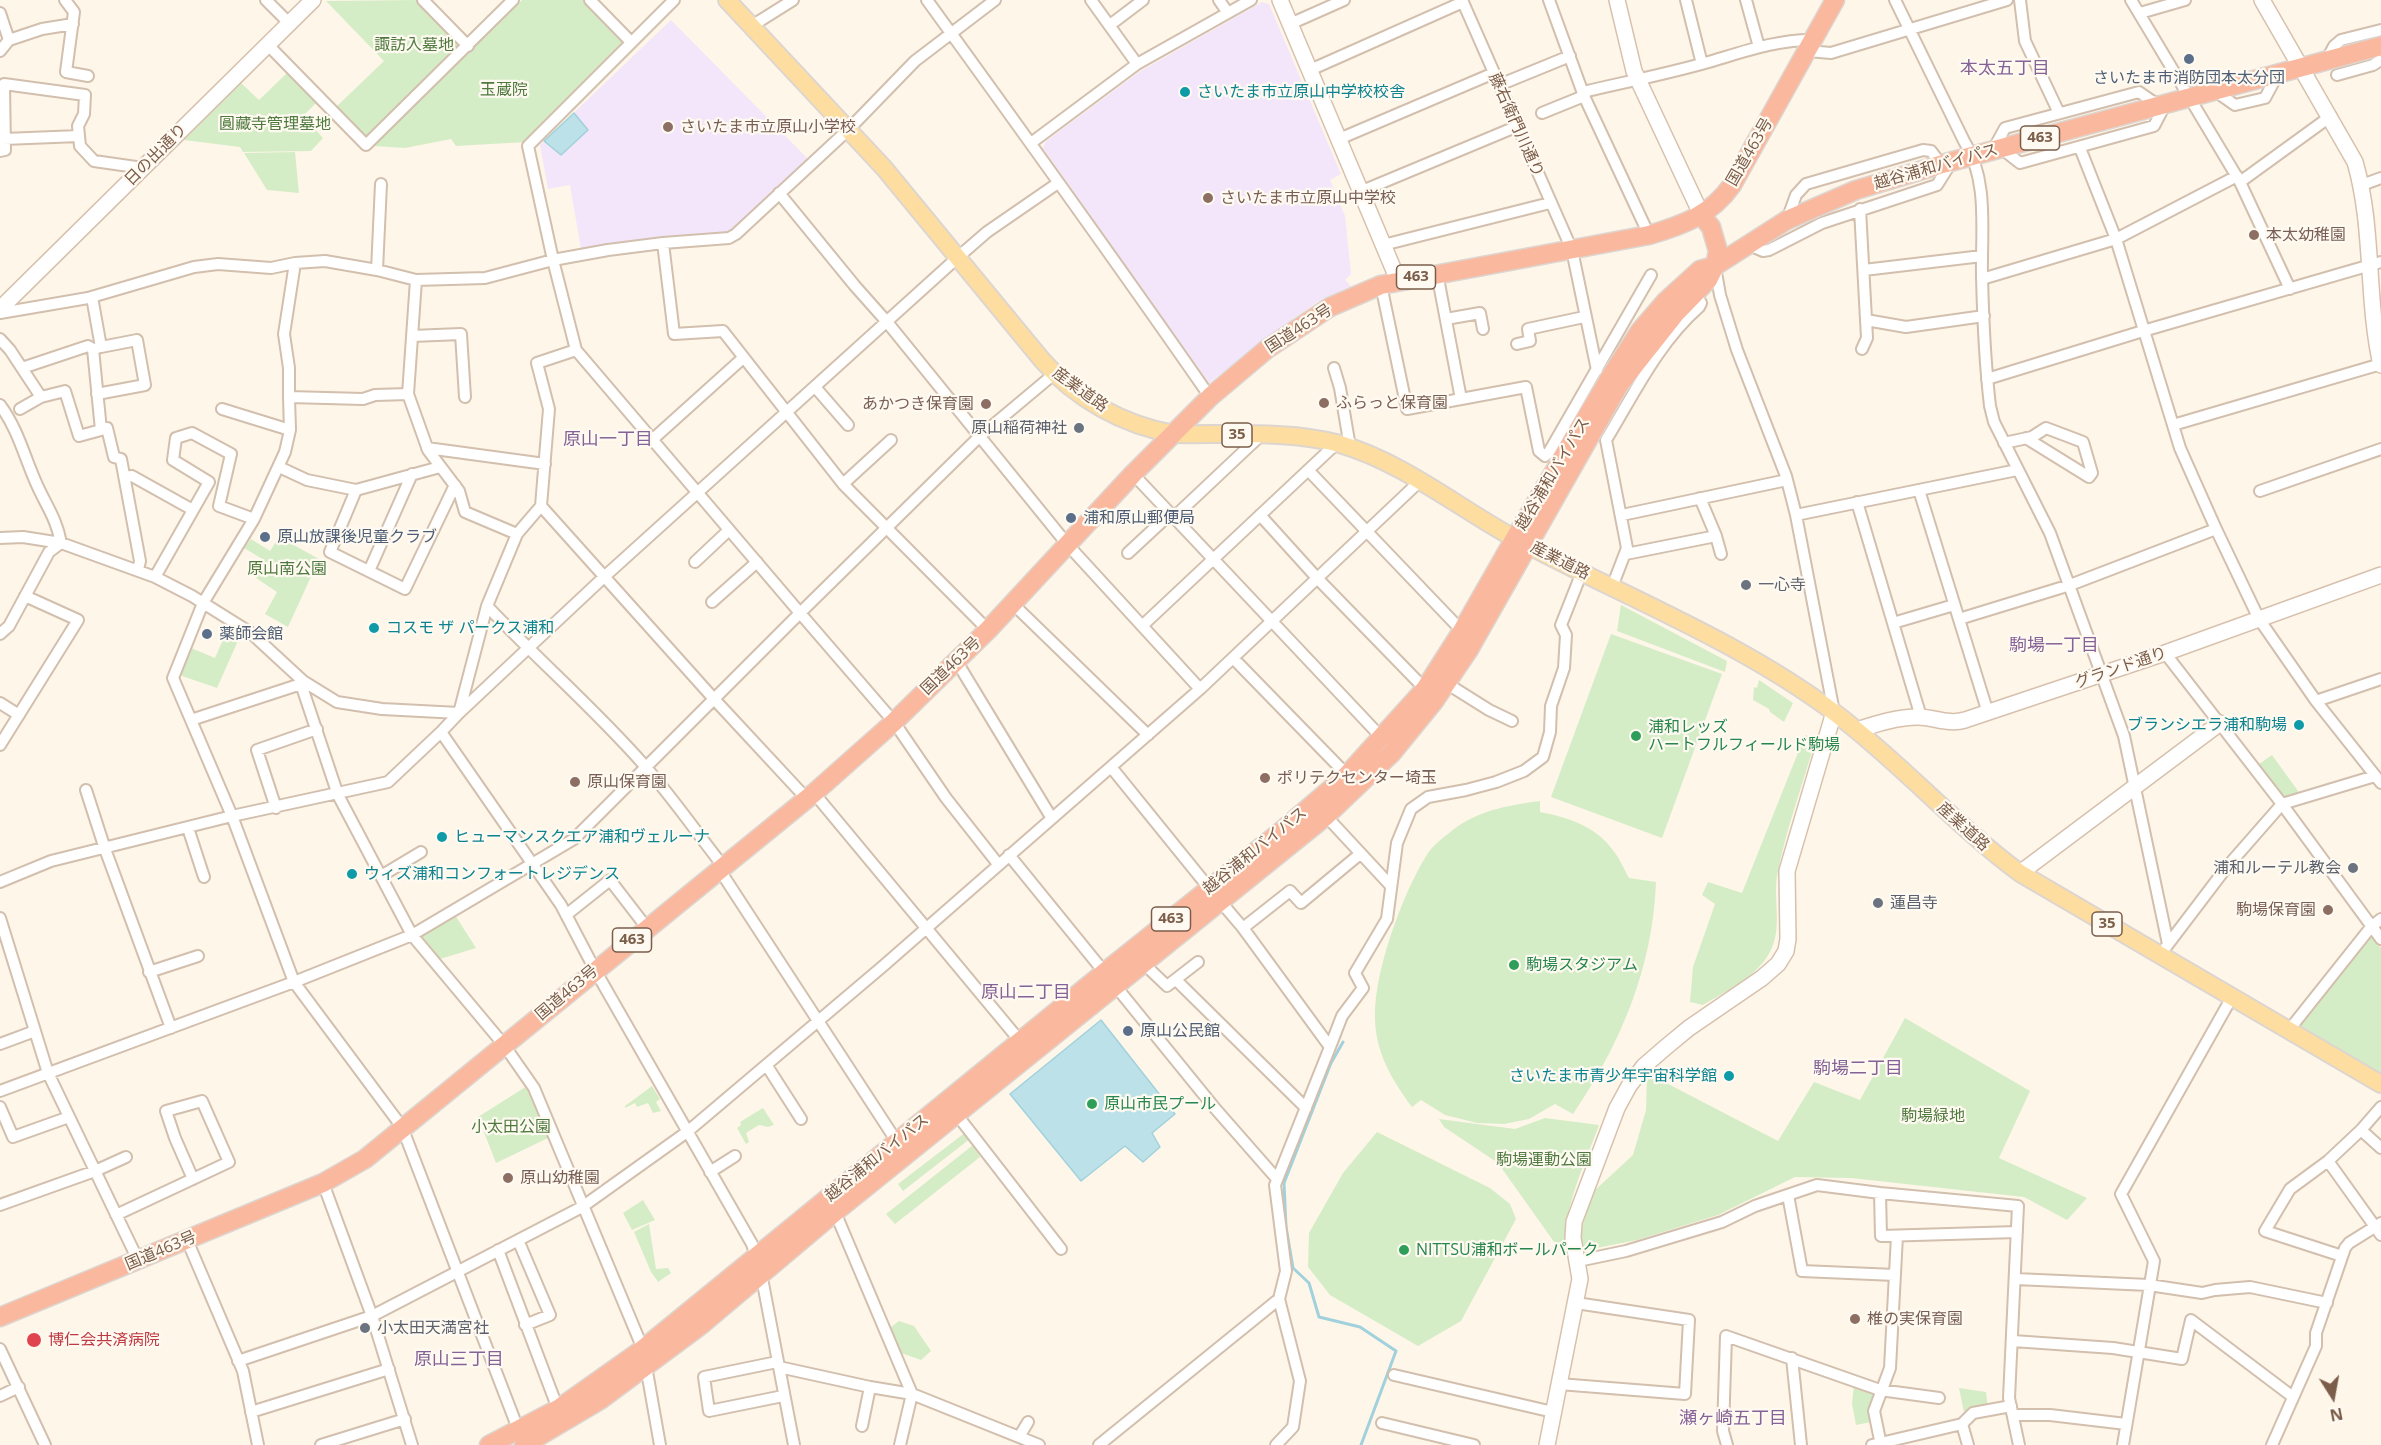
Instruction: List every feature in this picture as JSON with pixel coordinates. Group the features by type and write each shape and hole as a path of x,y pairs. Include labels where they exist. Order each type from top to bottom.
{"highway":[{"name":"国道463号","path":"0,1317 323,1183 365,1159 810,795 894,722 957,662 1133,474 1210,396 1267,349 1302,325 1330,307 1390,282 1649,235 1702,216 1724,197 1732,185 1835,0"},
{"name":"越谷浦和バイパス","path":"759,1265 835,1212 952,1109 1215,894 1326,816 1391,754 1468,651 1522,542 1613,384 1640,331 1666,301 1700,270 1714,266 1787,219 1856,190 1949,162 2278,74 2303,68 2331,68 2377,54"},
{"path":"1702,216 1711,227 1718,251 1714,266"},
{"name":"越谷浦和バイパス","path":"1613,384 1708,280 1714,266"},
{"name":"越谷浦和バイパス","path":"523,1441 558,1409 700,1325 759,1265 897,1142 952,1109 1020,1041 1111,978 1143,963 1215,894 1347,775 1382,738 1425,689 1522,542"},
{"name":"越谷浦和バイパス","path":"489,1445 523,1441 591,1406 645,1357"}],"main road":[{"name":"産業道路","path":"727,0 750,27 849,129 1054,374 1103,409 1141,426 1174,434 1294,436 1344,445 1420,481 1522,542 1764,665 1857,730 1978,842 2020,873 2164,950 2232,998 2381,1084"}],"street":[{"path":"65,0 74,12 66,72 88,76"},
{"path":"266,0 289,23"},
{"name":"日の出通り","path":"0,311 313,0"},
{"path":"423,0 468,46"},
{"path":"267,45 366,145 513,0"},
{"path":"590,0 631,42"},
{"path":"674,0 528,146 576,350 894,722 946,798 998,864"},
{"path":"750,27 792,0"},
{"path":"927,0 1089,223 1210,396"},
{"path":"0,311 92,297 194,267 218,264 271,268 295,263 325,261 417,280 485,278 553,260 663,243 729,238 849,129 915,61 950,32 995,0"},
{"path":"1091,0 1137,64"},
{"path":"1110,26 1143,0"},
{"path":"1219,0 1228,13"},
{"path":"1031,143 1137,64 1251,0"},
{"path":"1280,0 1383,245 1407,409 1526,387 1539,451 1545,456 1613,384"},
{"path":"1290,24 1344,0"},
{"path":"1549,0 1584,96 1649,235"},
{"path":"1617,0 1638,79 1702,216"},
{"path":"1686,0 1702,64"},
{"path":"1746,0 1759,47"},
{"path":"1895,0 1973,156 1980,182 1982,279 1990,406 1994,422 2050,533 2124,736 2164,950"},
{"path":"1542,113 1584,96 1587,91 1702,64 1759,47 1802,39 1831,52 1909,29 1975,5 2007,0"},
{"path":"2020,0 2025,41 2059,113"},
{"path":"2131,0 2238,179 2290,289"},
{"path":"2140,14 2185,0"},
{"path":"2173,425 2381,364 2372,316 2375,264 2362,185 2355,162 2331,116 2262,0"},
{"path":"1310,70 1462,1"},
{"name":"藤右衛門川通り","path":"1462,1 1572,250 1584,317 1613,384"},
{"path":"0,13 9,40"},
{"path":"0,51 9,40 42,29 72,24"},
{"path":"2331,68 2334,46 2341,40 2381,30"},
{"path":"1499,85 1570,56"},
{"path":"1339,139 1494,73"},
{"path":"0,151 5,150 4,84 85,95 84,114 78,126 80,146 94,161 142,168"},
{"path":"2139,92 2152,101 2165,105 2154,126 2080,148 2020,163 1997,150 2005,128 2059,113 2139,92"},
{"path":"1982,279 2116,239 2238,179 2331,116"},
{"path":"1362,191 1518,126"},
{"path":"4,139 79,136"},
{"path":"2080,148 2116,239 2173,425 2216,529 2259,619 2316,701 2378,780 2282,804 2226,868 2164,950"},
{"path":"1746,244 1763,251 1822,223 1936,185 1949,162"},
{"path":"2362,185 2381,178"},
{"path":"0,882 51,861 232,816 338,795 388,782 604,578 957,258 987,232 1058,183"},
{"path":"376,270 381,184"},
{"path":"779,193 1067,544 1200,689"},
{"path":"1383,245 1550,202"},
{"path":"1860,209 1867,338 1862,349"},
{"path":"663,243 674,334 723,331 843,484 988,630"},
{"path":"1864,270 1982,256"},
{"path":"295,263 284,334 289,368 290,430 285,452 254,519 203,603 173,678 232,816 294,982 402,1127 523,1441"},
{"path":"1987,379 2375,264"},
{"path":"1547,1445 1580,1279 1573,1238 1574,1222 1617,1108 1629,1086 1644,1066 1689,1028 1762,978 1778,964 1786,951 1788,939 1787,872 1834,712 1796,515 1787,480 1737,350 1720,295 1714,266"},
{"path":"1437,273 1461,399"},
{"path":"1612,587 1627,548 1606,440 1613,384 1651,275"},
{"path":"417,280 408,394 427,448 459,491 465,512 517,534"},
{"path":"92,297 101,428"},
{"path":"1446,319 1480,313 1483,329"},
{"path":"1866,320 1906,327 1984,316"},
{"path":"1517,344 1530,341 1528,329 1584,317"},
{"path":"412,336 460,333 465,397"},
{"path":"0,339 41,397"},
{"path":"22,368 88,346 97,348 136,340 145,385 97,394"},
{"path":"459,713 487,606 517,534 541,506 549,410 537,363 576,350"},
{"path":"653,439 743,358"},
{"path":"1142,626 1308,470 1344,445 1340,387 1334,368"},
{"path":"0,1091 294,982 412,935 574,839 885,527 980,436 1054,374"},
{"path":"815,387 848,425"},
{"path":"20,409 41,397 65,391 79,436 107,428 114,457 121,459 125,477 140,561 138,570"},
{"path":"289,397 363,399 375,395 408,394"},
{"path":"0,405 19,437 34,480 57,523 61,543"},
{"path":"222,409 290,430"},
{"path":"2004,443 2026,438 2046,428 2083,442 2092,473 2089,477 2026,438"},
{"path":"155,577 209,482 173,460 176,438 192,434 231,454 219,506 254,519"},
{"path":"1128,553 1260,436"},
{"path":"843,484 891,440"},
{"path":"427,448 545,464"},
{"path":"2260,491 2381,449"},
{"path":"279,467 307,480 356,490 440,467"},
{"path":"1308,470 1462,631"},
{"path":"1796,515 2017,470"},
{"path":"369,571 412,474"},
{"path":"1133,474 1382,738"},
{"path":"125,477 132,476 193,510"},
{"path":"1622,515 1787,480"},
{"path":"238,1361 372,1316 582,1207 687,1132 767,1066 1200,689 1420,481"},
{"path":"356,490 330,552 405,590 454,485"},
{"path":"1919,490 1988,713"},
{"path":"1701,498 1716,536 1720,554"},
{"path":"1857,502 1921,717"},
{"path":"541,506 714,699 810,795 926,928 1020,1041"},
{"path":"1260,515 1317,578 1425,689"},
{"path":"1959,619 2070,585 2216,529"},
{"path":"694,562 729,530"},
{"path":"1626,554 1716,536"},
{"path":"0,538 22,537 61,543 155,577 251,633 302,682 336,702 382,709 459,713"},
{"path":"0,634 9,626 49,552 61,543"},
{"path":"712,602 757,562"},
{"path":"1276,1445 1293,1427 1300,1381 1279,1299 1286,1271 1275,1185 1277,1179 1342,1016 1363,988 1355,973 1387,919 1397,843 1411,809 1428,797 1466,790 1524,771 1543,757 1550,732 1551,705 1563,668 1566,635 1561,625 1582,572"},
{"name":"グランド通り","path":"1857,730 1878,723 1921,717 1957,722 1988,713 2165,653 2381,575"},
{"path":"0,745 78,620 25,596"},
{"path":"1013,604 1148,735"},
{"path":"1893,623 1954,605"},
{"path":"487,606 528,649 598,715 645,766 721,868 897,1142"},
{"path":"2165,653 2282,804 2381,939"},
{"path":"1233,658 1347,775"},
{"path":"957,662 1051,817"},
{"path":"2316,701 2381,679"},
{"path":"191,720 302,682"},
{"path":"302,682 338,795 412,935 504,1045 534,1088 645,1357 660,1445"},
{"path":"1446,683 1489,710 1512,721"},
{"path":"0,703 19,715"},
{"path":"2020,873 2220,723"},
{"path":"276,808 257,750 317,729"},
{"path":"441,732 566,915 595,970 752,1244 759,1265 794,1445"},
{"path":"1111,767 1243,928 1330,1047"},
{"path":"87,790 105,849 171,1028"},
{"path":"1326,816 1391,886"},
{"path":"188,828 204,877"},
{"path":"381,876 421,852"},
{"path":"1243,928 1290,891 1301,903 1360,854"},
{"path":"1009,855 1111,978 1213,1107 1277,1179"},
{"path":"566,915 610,880 647,928"},
{"path":"0,918 48,1073 138,1260"},
{"path":"2289,1030 2372,927 2381,919"},
{"path":"149,972 198,956"},
{"path":"1143,963 1167,986 1198,962"},
{"path":"1176,980 1306,1108"},
{"path":"2123,1445 2154,1261 2121,1194 2232,998"},
{"path":"0,1044 35,1031"},
{"path":"767,1066 801,1119"},
{"path":"116,1215 193,1179 229,1162 202,1101 166,1111 193,1179"},
{"path":"0,1107 13,1137 69,1117"},
{"path":"2342,1256 2265,1231 2290,1189 2328,1161 2361,1130 2381,1107"},
{"path":"952,1109 1061,1250"},
{"path":"2361,1130 2381,1148"},
{"path":"710,1172 735,1156"},
{"path":"0,1205 95,1171 126,1157"},
{"path":"2272,1445 2316,1346 2316,1333 2342,1256 2349,1243 2379,1228 2328,1161"},
{"path":"323,1183 372,1316 412,1445"},
{"path":"1578,1262 1626,1251 1722,1222 1755,1206 1817,1185 2018,1206 2009,1398 2019,1445"},
{"path":"1880,1193 1881,1236 2017,1232"},
{"path":"1788,1195 1802,1271 1895,1275"},
{"path":"835,1212 912,1394 900,1445"},
{"path":"1897,1236 1890,1368 1874,1411 1878,1444 1962,1424 1973,1413 2012,1410 2126,1424"},
{"path":"187,1240 243,1371 258,1445"},
{"path":"518,1240 550,1315 525,1325"},
{"path":"498,1250 558,1409"},
{"path":"2016,1279 2149,1285 2202,1293 2250,1287 2327,1303"},
{"path":"1099,1445 1279,1299"},
{"path":"1558,1384 1685,1394 1689,1320 1575,1303"},
{"path":"2013,1341 2138,1351 2182,1359 2191,1320 2293,1397"},
{"path":"1727,1445 1723,1431 1726,1336 1880,1390 1939,1398"},
{"path":"0,1348 19,1387 40,1443"},
{"path":"1792,1358 1801,1445"},
{"path":"783,1396 710,1411 704,1377 778,1365 870,1387 912,1394 1039,1445"},
{"path":"251,1412 388,1369"},
{"path":"1394,1375 1554,1412"},
{"path":"0,1396 19,1387"},
{"path":"862,1426 870,1387"},
{"path":"321,1445 405,1419"},
{"path":"1019,1437 1028,1422"},
{"path":"1382,1423 1474,1445"},
{"path":"1962,1424 1968,1445"}],"shaded area":[{"name":"さいたま市立原山中学校","path":"1262,2 1269,4 1341,174 1330,180 1345,216 1351,274 1345,280 1351,286 1319,301 1294,318 1209,383 1043,148 1046,141 1139,72"},
{"name":"さいたま市立原山小学校","path":"671,20 811,162 718,241 582,255 570,185 548,189 540,145"}],"green space":[{"name":"諏訪入墓地","path":"418,0 463,47 365,138 335,108 384,61 326,1"},
{"name":"玉蔵院","path":"522,0 584,0 626,41 526,142 456,146 451,139 405,148 374,146"},
{"name":"圓藏寺管理墓地","path":"287,73 317,102 303,116 323,138 311,151 243,152 240,147 184,140 241,83 259,100"},
{"path":"295,152 299,193 267,190 244,153"},
{"name":"原山南公園","path":"279,537 319,559 288,627 265,614 277,592 256,578 264,560 244,548 251,539 270,551"},
{"path":"1621,605 1727,661 1725,672 1617,631"},
{"path":"229,626 241,634 217,688 179,675 191,648 215,658"},
{"name":"浦和レッズ ハートフルフィールド駒場","path":"1611,634 1722,674 1662,838 1551,797"},
{"path":"1759,680 1793,703 1784,722 1769,709 1753,700 1754,687 1757,688"},
{"path":"1805,735 1816,738 1777,876 1777,924 1774,943 1764,961 1749,977 1703,1005 1690,1002 1693,967 1715,904 1702,895 1708,882 1742,893"},
{"path":"2272,755 2301,795 2285,800 2256,766"},
{"name":"駒場スタジアム","path":"1540,801 1540,812 1570,820 1597,834 1615,852 1629,878 1656,882 1654,914 1641,975 1619,1033 1590,1088 1573,1114 1555,1104 1529,1119 1504,1124 1477,1123 1445,1115 1421,1100 1412,1107 1381,1054 1375,1017 1379,977 1400,910 1428,853 1450,832 1468,820 1488,812"},
{"path":"455,915 476,948 440,959 422,936"},
{"path":"2372,937 2381,948 2381,1075 2302,1028 2301,1024"},
{"name":"駒場緑地","path":"1905,1018 2030,1091 1999,1158 2087,1198 2067,1220 2024,1197 1851,1178 1795,1177 1718,1215 1637,1240 1582,1251 1580,1234 1593,1192 1633,1155 1646,1110 1647,1073 1778,1141 1814,1082 1860,1100"},
{"name":"小太田公園","path":"527,1086 548,1138 496,1163 478,1117"},
{"path":"652,1086 660,1099 656,1102 661,1111 653,1113 648,1103 637,1107 635,1103 625,1108 625,1106"},
{"path":"763,1108 774,1125 768,1127 759,1125 746,1133 749,1142 746,1144 737,1128 741,1125 740,1122"},
{"name":"駒場運動公園","path":"1545,1118 1599,1125 1570,1205 1566,1238 1568,1253 1564,1256 1498,1163 1444,1127 1439,1119 1515,1129"},
{"path":"966,1132 971,1138 903,1191 898,1184"},
{"name":"NITTSU浦和ボールパーク","path":"1377,1132 1490,1188 1510,1204 1516,1219 1461,1321 1418,1346 1330,1295 1308,1267 1309,1233 1343,1173"},
{"path":"973,1145 980,1157 895,1224 886,1214"},
{"path":"643,1200 655,1220 632,1230 623,1213"},
{"path":"649,1224 656,1269 668,1268 671,1273 658,1282 651,1272 634,1232"},
{"path":"899,1321 914,1326 931,1351 921,1360 898,1352 891,1327"},
{"path":"1854,1384 1874,1391 1868,1409 1871,1422 1856,1425 1852,1404"},
{"path":"1959,1388 1986,1392 1988,1408 1965,1417"}],"water":[{"path":"574,113 588,130 561,155 544,141"},
{"name":"原山市民プール","path":"1101,1020 1175,1114 1152,1133 1160,1147 1143,1162 1125,1146 1081,1181 1010,1094"}],"waterway":[{"path":"1343,1042 1331,1063 1284,1183 1286,1227 1293,1268 1309,1283 1319,1317 1360,1327 1396,1351 1361,1445"}],"place":[{"name":"さいたま市消防団本太分団","path":"2189,59"},
{"name":"さいたま市立原山中学校校舎","path":"1185,92"},
{"name":"さいたま市立原山小学校","path":"668,127"},
{"name":"さいたま市立原山中学校","path":"1208,198"},
{"name":"本太幼稚園","path":"2254,235"},
{"name":"ふらっと保育園","path":"1324,403"},
{"name":"あかつき保育園","path":"986,404"},
{"name":"原山稲荷神社","path":"1079,428"},
{"name":"浦和原山郵便局","path":"1071,518"},
{"name":"原山放課後児童クラブ","path":"265,537"},
{"name":"一心寺","path":"1746,585"},
{"name":"コスモ ザ パークス浦和","path":"374,628"},
{"name":"薬師会館","path":"207,634"},
{"name":"ブランシエラ浦和駒場","path":"2299,725"},
{"name":"浦和レッズ ハートフルフィールド駒場","path":"1636,736"},
{"name":"ポリテクセンター埼玉","path":"1265,778"},
{"name":"原山保育園","path":"575,782"},
{"name":"ヒューマンスクエア浦和ヴェルーナ","path":"442,837"},
{"name":"浦和ルーテル教会","path":"2353,868"},
{"name":"ウィズ浦和コンフォートレジデンス","path":"352,874"},
{"name":"蓮昌寺","path":"1878,903"},
{"name":"駒場保育園","path":"2328,910"},
{"name":"駒場スタジアム","path":"1514,965"},
{"name":"原山公民館","path":"1128,1031"},
{"name":"さいたま市青少年宇宙科学館","path":"1729,1076"},
{"name":"原山市民プール","path":"1092,1104"},
{"name":"原山幼稚園","path":"508,1178"},
{"name":"NITTSU浦和ボールパーク","path":"1404,1250"},
{"name":"椎の実保育園","path":"1855,1319"},
{"name":"小太田天満宮社","path":"365,1328"},
{"name":"博仁会共済病院","path":"34,1340"}],"district":[{"name":"本太五丁目","path":"2005,69"},
{"name":"原山一丁目","path":"608,440"},
{"name":"駒場一丁目","path":"2054,646"},
{"name":"原山二丁目","path":"1026,993"},
{"name":"駒場二丁目","path":"1858,1069"},
{"name":"原山三丁目","path":"459,1360"},
{"name":"瀬ヶ崎五丁目","path":"1733,1419"}]}
